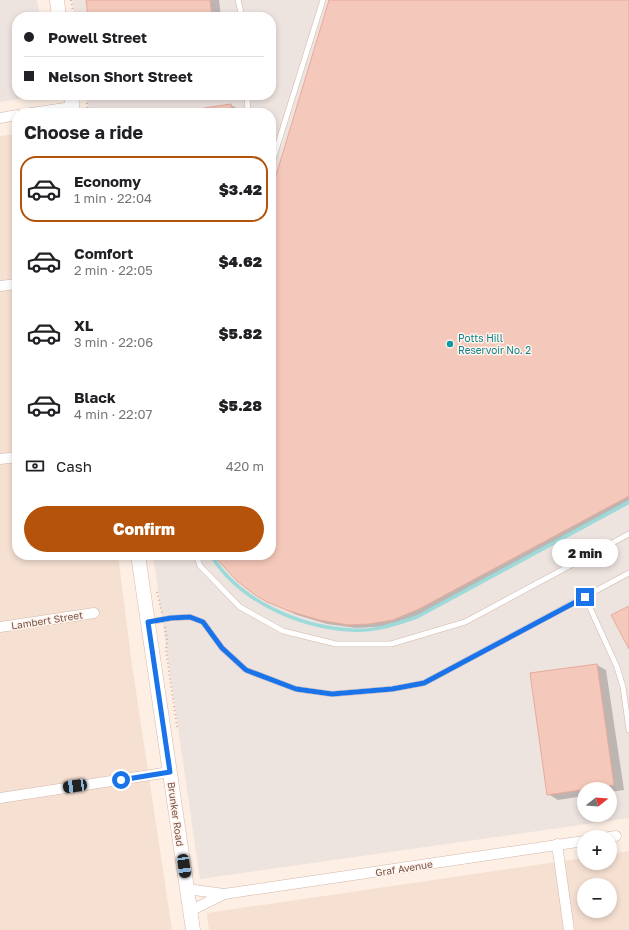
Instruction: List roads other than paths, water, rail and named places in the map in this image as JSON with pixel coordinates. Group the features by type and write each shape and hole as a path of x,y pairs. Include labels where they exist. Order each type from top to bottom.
{"main road":[{"path":"57,0 58,12"},
{"name":"Brunker Road","path":"139,560 193,930"}],"street":[{"path":"57,108 72,105"},
{"path":"0,118 12,116"},
{"path":"0,286 12,285"},
{"path":"0,459 12,458"},
{"name":"Lambert Street","path":"0,627 94,613"},
{"path":"0,798 170,772"},
{"name":"Graf Avenue","path":"187,889 224,894 577,842"},
{"path":"558,844 569,930"},
{"name":"Graf Avenue","path":"190,911 224,894"}],"lane":[{"path":"238,0 241,12"},
{"path":"276,150 323,0"},
{"path":"198,560 200,566 240,607 283,631 336,644 391,644 465,622 629,534"},
{"path":"148,622 171,618 190,617 203,622 222,648 246,670 296,689 332,694 392,689 424,683 629,573"},
{"path":"585,597 618,666 623,686 629,730"}],"waterway":[{"path":"215,560 237,586 272,609 291,617 331,628 368,630 385,627 417,617 629,502"}],"place":[{"name":"Potts Hill Reservoir No. 2","path":"450,344"}]}
